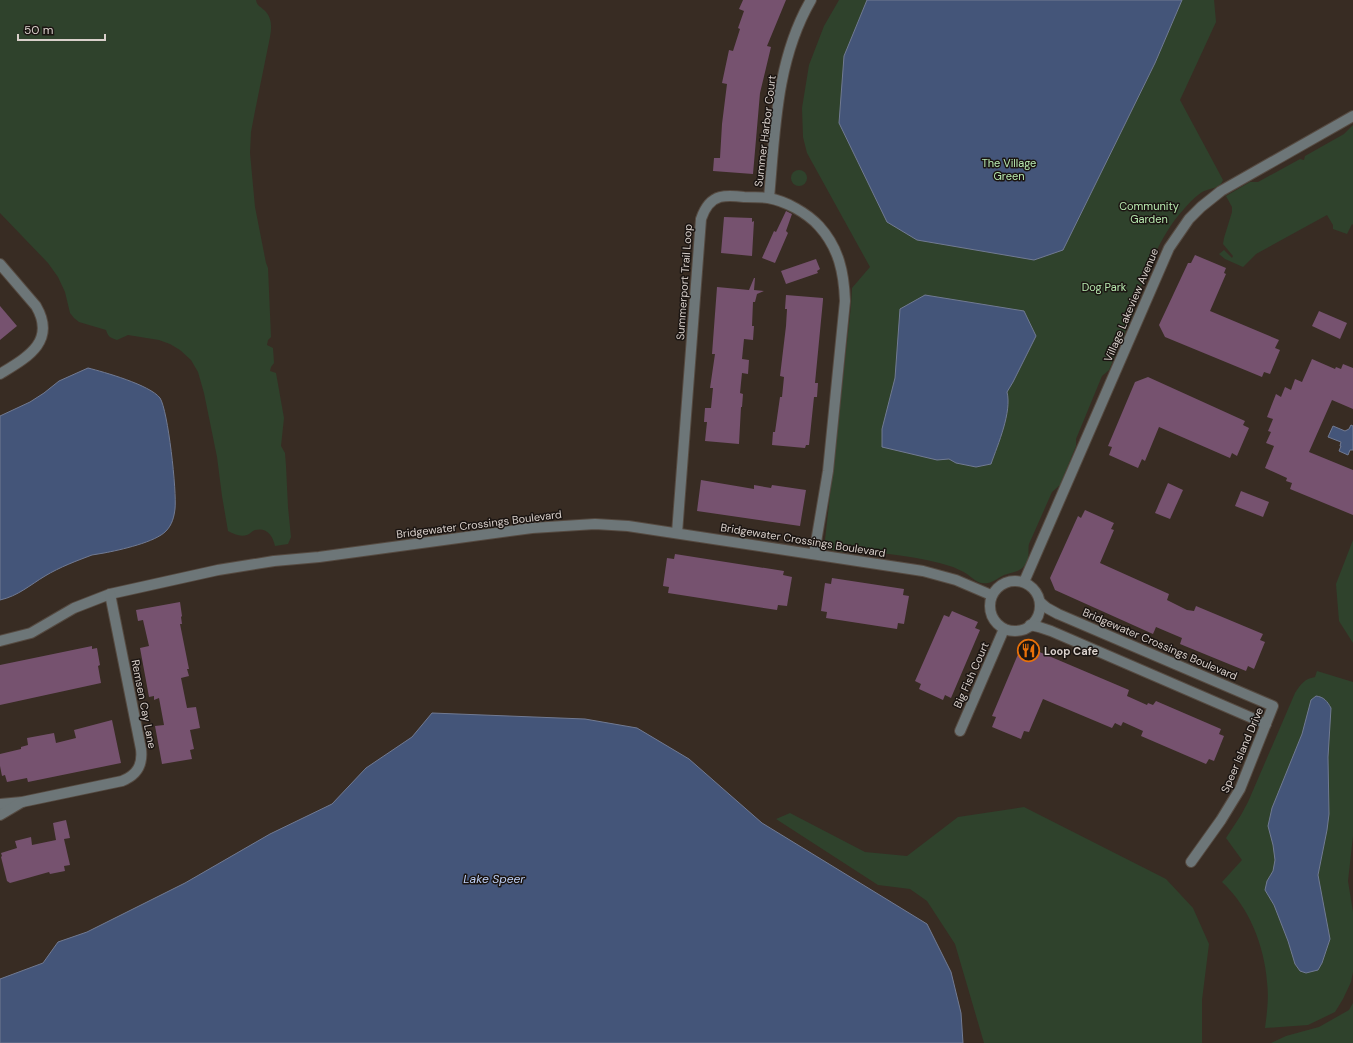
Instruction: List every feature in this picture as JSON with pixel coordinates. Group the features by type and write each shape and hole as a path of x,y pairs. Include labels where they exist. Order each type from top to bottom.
{"street":[{"name":"Summer Harbor Court","path":"769,198 780,86 795,33 811,0"},
{"name":"Village Lakeview Avenue","path":"1024,582 1169,248 1180,232 1201,207 1221,191 1353,116"},
{"name":"Summerport Trail Loop","path":"677,533 701,219 705,209 719,197 769,198 791,206 818,225 827,236 835,251 841,266 844,283 845,301 828,471 814,554"},
{"path":"0,264 36,306 43,324 41,337 35,350 26,358 0,374"},
{"name":"Bridgewater Crossings Boulevard","path":"0,641 31,633 74,608 110,594 218,570 274,561 319,557 532,528 595,524 628,526 677,533 923,571 956,580 992,595"},
{"path":"1012,580 1024,582 1035,590 1040,602 1038,615 1030,625 1018,631 1004,629 994,620 991,615 990,602 992,595 995,590 1005,582 1012,580"},
{"name":"Remsen Cay Lane","path":"0,804 22,802 122,781 134,775 138,769 142,756 141,749 110,594"},
{"name":"Bridgewater Crossings Boulevard","path":"1040,602 1058,614 1273,706"},
{"path":"1030,625 1039,626 1051,631 1266,724"},
{"name":"Big Fish Court","path":"960,731 1004,629"},
{"name":"Speer Island Drive","path":"1191,862 1221,820 1240,789 1273,706"},
{"name":"Remsen Cay Lane","path":"0,815 22,802"}],"green space":[{"path":"0,0 256,0 258,5 269,16 271,22 271,33 251,132 250,153 255,207 268,268 271,337 268,340 267,345 273,348 274,363 270,371 276,373 284,418 281,446 285,453 286,466 291,537 288,544 275,546 269,533 259,529 244,536 228,531 217,457 204,393 198,372 191,360 180,350 159,340 128,335 117,340 110,337 106,330 79,322 70,313 65,292 58,277 48,263 0,213"},
{"name":"The Village Green","path":"839,0 1214,0 1216,22 1180,100 1223,180 1222,183 1214,188 1202,192 1195,198 1175,219 1161,242 1149,267 1134,304 1134,312 1109,370 1102,376 1076,439 1076,446 1060,485 1052,492 1029,544 1028,559 1021,569 1004,575 994,581 981,583 953,567 928,560 850,549 844,552 824,549 852,288 870,267 807,153 803,137 802,108 809,65 824,26"},
{"path":"1353,125 1353,225 1352,224 1347,234 1333,229 1333,225 1327,215 1256,254 1243,267 1225,259 1219,254 1224,250 1232,258 1233,256 1223,244 1232,212 1232,207 1226,196 1250,182 1258,182 1300,159 1304,160 1305,156 1344,134"},
{"path":"796,170 802,170 807,175 805,184 802,186 796,186 791,181 791,175"},
{"path":"1353,540 1353,643 1339,621 1336,584"},
{"path":"1317,671 1353,682 1353,836 1348,881 1353,912 1353,972 1351,982 1335,1012 1308,1025 1265,1028 1268,1005 1268,988 1259,941 1254,928 1240,903 1222,882 1242,860 1226,838 1248,802 1295,693 1303,682 1315,677"},
{"path":"1024,807 1166,879 1193,908 1209,944 1202,1000 1202,1043 984,1043 955,944 927,901 910,889 878,885 776,819 790,813 865,852 907,856 958,817"},
{"path":"1353,1003 1353,1043 1271,1043 1286,1036 1319,1027 1349,1010"}],"water":[{"path":"867,0 1182,0 1155,63 1063,250 1034,260 917,240 887,222 839,123 844,56"},
{"path":"925,295 1024,311 1036,336 1007,392 1008,409 1006,418 991,464 976,467 956,463 949,459 937,460 882,447 882,429 895,378 900,309"},
{"path":"88,368 147,388 160,398 169,434 173,470 175,509 172,521 166,531 154,539 128,548 92,555 74,562 51,573 18,593 0,600 0,416 30,402 59,381"},
{"path":"1351,425 1353,426 1353,450 1350,450 1348,455 1339,451 1341,442 1328,437 1333,426 1345,431 1349,429"},
{"path":"1316,696 1325,700 1331,708 1328,757 1329,814 1318,875 1330,939 1322,963 1318,970 1306,973 1300,971 1295,964 1274,905 1265,890 1267,881 1273,871 1275,860 1268,826 1272,808 1302,734 1311,700"},
{"name":"Lake Speer","path":"432,713 585,719 637,728 689,759 762,823 927,924 951,972 961,1013 963,1043 0,1043 0,979 43,963 58,942 87,932 185,883 270,834 332,804 366,768 412,737"}],"building":[{"path":"743,0 786,0 767,46 771,47 760,93 753,174 713,171 714,158 720,158 722,124 727,84 722,83 729,50 733,51 740,29 738,28 744,11 739,9"},
{"path":"786,211 792,214 786,231 788,233 775,263 762,258 774,231 776,232"},
{"path":"724,217 752,218 752,222 754,221 752,256 721,253"},
{"path":"1195,255 1226,268 1224,273 1226,274 1210,311 1279,340 1275,348 1280,350 1270,374 1264,372 1262,377 1165,337 1159,325 1188,263 1191,263"},
{"path":"816,259 820,269 817,271 818,273 786,284 781,271"},
{"path":"754,278 754,290 764,291 757,294 755,302 753,302 753,340 744,339 742,359 749,360 748,374 742,373 740,393 743,394 739,444 705,441 707,422 704,422 705,408 711,408 713,388 710,388 715,354 712,354 717,287 749,290"},
{"path":"786,295 823,298 815,383 818,383 817,397 814,397 809,445 806,445 805,448 772,445 780,397 782,397 784,377 780,376 786,326"},
{"path":"0,306 17,326 0,340"},
{"path":"1319,311 1347,323 1340,339 1312,326"},
{"path":"1312,359 1335,369 1336,367 1341,369 1343,364 1353,368 1353,409 1332,400 1309,452 1353,470 1353,515 1290,489 1292,483 1286,481 1287,478 1265,468 1274,446 1266,443 1271,432 1268,431 1273,419 1267,417 1276,394 1281,397 1285,387 1291,390 1295,379 1302,382"},
{"path":"1148,377 1245,421 1243,425 1249,428 1237,456 1232,453 1230,458 1159,427 1145,461 1142,459 1138,468 1109,455 1112,447 1108,446 1135,382"},
{"path":"701,480 754,489 754,485 771,488 772,485 806,490 800,526 697,511"},
{"path":"1168,483 1183,490 1170,519 1155,513"},
{"path":"1241,491 1269,502 1263,517 1235,506"},
{"path":"1085,510 1114,523 1111,529 1114,530 1100,563 1169,594 1167,600 1187,610 1194,611 1196,606 1263,634 1260,640 1265,642 1254,669 1248,666 1246,671 1180,644 1182,638 1156,627 1153,634 1055,590 1050,578 1078,516 1081,518"},
{"path":"675,554 784,571 783,575 792,577 787,606 778,605 777,610 668,593 669,587 663,586 667,558 674,559"},
{"path":"832,578 904,589 903,595 909,596 904,624 898,623 897,629 826,618 827,612 821,611 825,583 831,584"},
{"path":"180,602 182,624 180,624 189,669 187,669 189,676 181,678 187,708 196,707 200,728 190,730 194,749 190,750 192,759 162,764 155,726 164,725 159,698 154,700 154,696 149,697 140,648 149,646 143,620 138,621 136,610"},
{"path":"952,611 978,622 975,628 980,630 951,698 945,695 943,700 919,689 921,684 915,681 944,615 949,617"},
{"path":"92,646 92,649 97,648 101,683 0,705 0,665"},
{"path":"1030,648 1129,690 1127,696 1147,705 1148,703 1153,705 1156,701 1221,729 1219,734 1224,736 1214,761 1209,759 1206,764 1141,736 1143,731 1123,722 1121,726 1115,723 1112,728 1043,699 1029,732 1024,731 1021,739 992,727 996,717 992,716 1019,652"},
{"path":"112,720 121,763 28,782 27,778 7,782 5,775 2,776 0,754 21,749 21,747 28,745 27,738 54,733 56,743 76,738 74,730"},
{"path":"66,820 70,838 64,839 70,865 64,866 65,871 50,874 49,872 10,883 7,881 1,853 17,848 15,841 31,837 32,845 56,840 53,823"}],"place":[{"name":"Loop Cafe","path":"1028,651"}],"park label":[{"name":"Community Garden","path":"1149,212"},
{"name":"Dog Park","path":"1104,287"}]}
